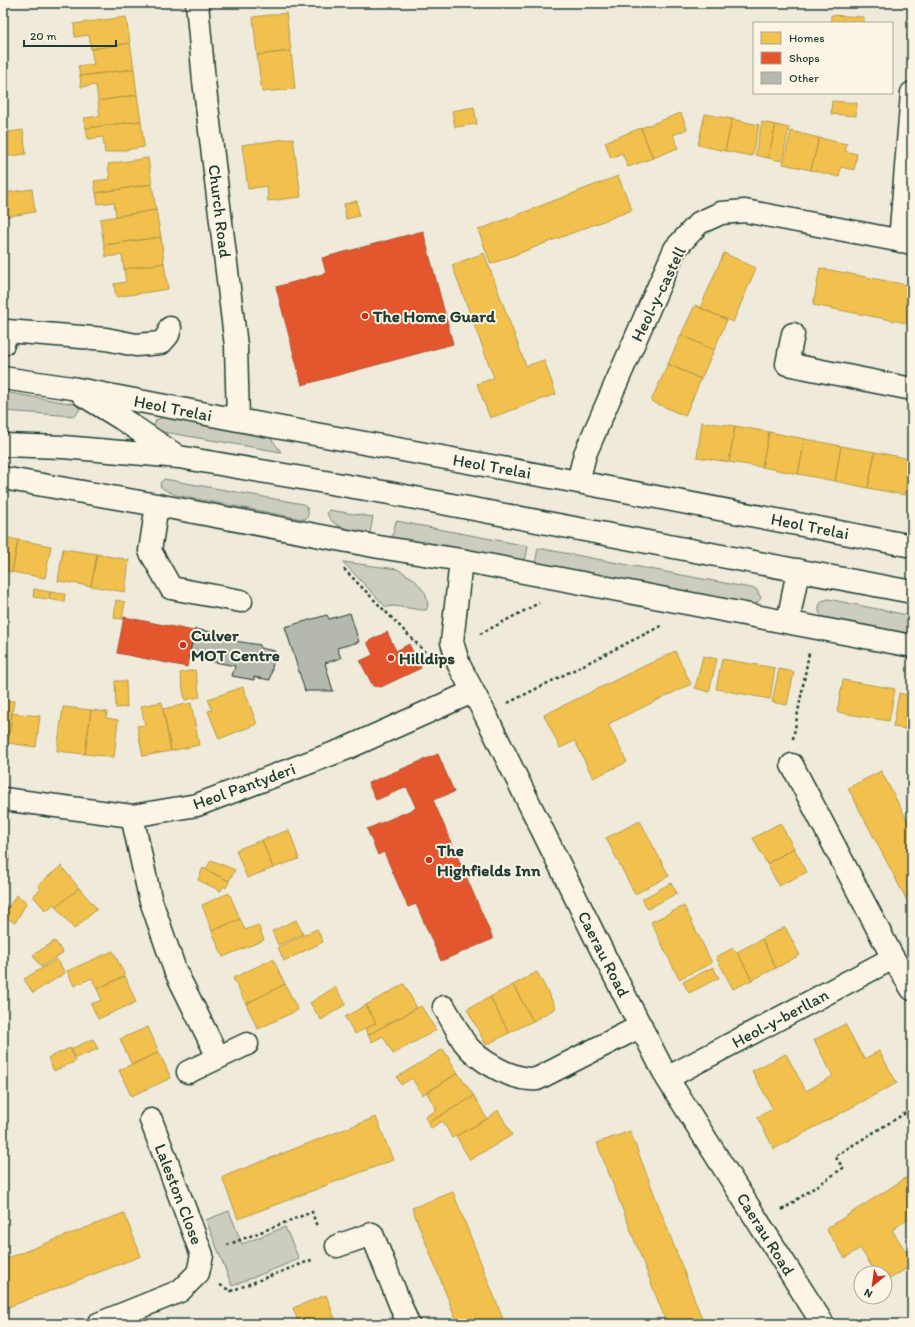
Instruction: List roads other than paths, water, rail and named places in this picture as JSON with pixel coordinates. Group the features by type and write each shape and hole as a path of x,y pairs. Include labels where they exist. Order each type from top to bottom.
{"street":[{"name":"Church Road","path":"197,3 204,81 236,346 238,420"},
{"path":"906,242 912,94"},
{"name":"Heol-y-castell","path":"578,482 586,454 675,249 699,223 721,213 745,211 906,242"},
{"path":"3,344 6,331 106,339 136,345 161,343 168,334 170,328"},
{"path":"793,334 787,364 912,389"},
{"name":"Heol Trelai","path":"3,378 72,388 912,546"},
{"name":"Heol Trelai","path":"72,388 179,457"},
{"name":"Heol Trelai","path":"3,445 64,447 179,457 389,493 912,592"},
{"path":"3,478 157,505 379,547 462,560 912,646"},
{"path":"157,505 150,551 171,588 241,601"},
{"name":"Caerau Road","path":"462,560 452,642 458,665 485,714 606,959 667,1078 823,1324"},
{"path":"788,622 798,570"},
{"name":"Heol Pantyderi","path":"3,799 132,816 197,804 344,749 472,692"},
{"path":"792,765 893,958 912,989"},
{"path":"132,816 150,898 167,948 175,970 218,1057"},
{"name":"Heol-y-berllan","path":"667,1078 893,958"},
{"path":"444,1007 465,1042 474,1052 492,1065 512,1075 529,1079 537,1079 641,1026"},
{"path":"188,1072 247,1044"},
{"name":"Laleston Close","path":"98,1324 180,1291 200,1264 151,1120"},
{"path":"331,1250 372,1234 408,1324"}],"place":[{"name":"The Home Guard","path":"365,316"},
{"name":"Culver MOT Centre","path":"183,645"},
{"name":"Hilldips","path":"391,658"},
{"name":"The Highfields Inn","path":"429,860"}]}
